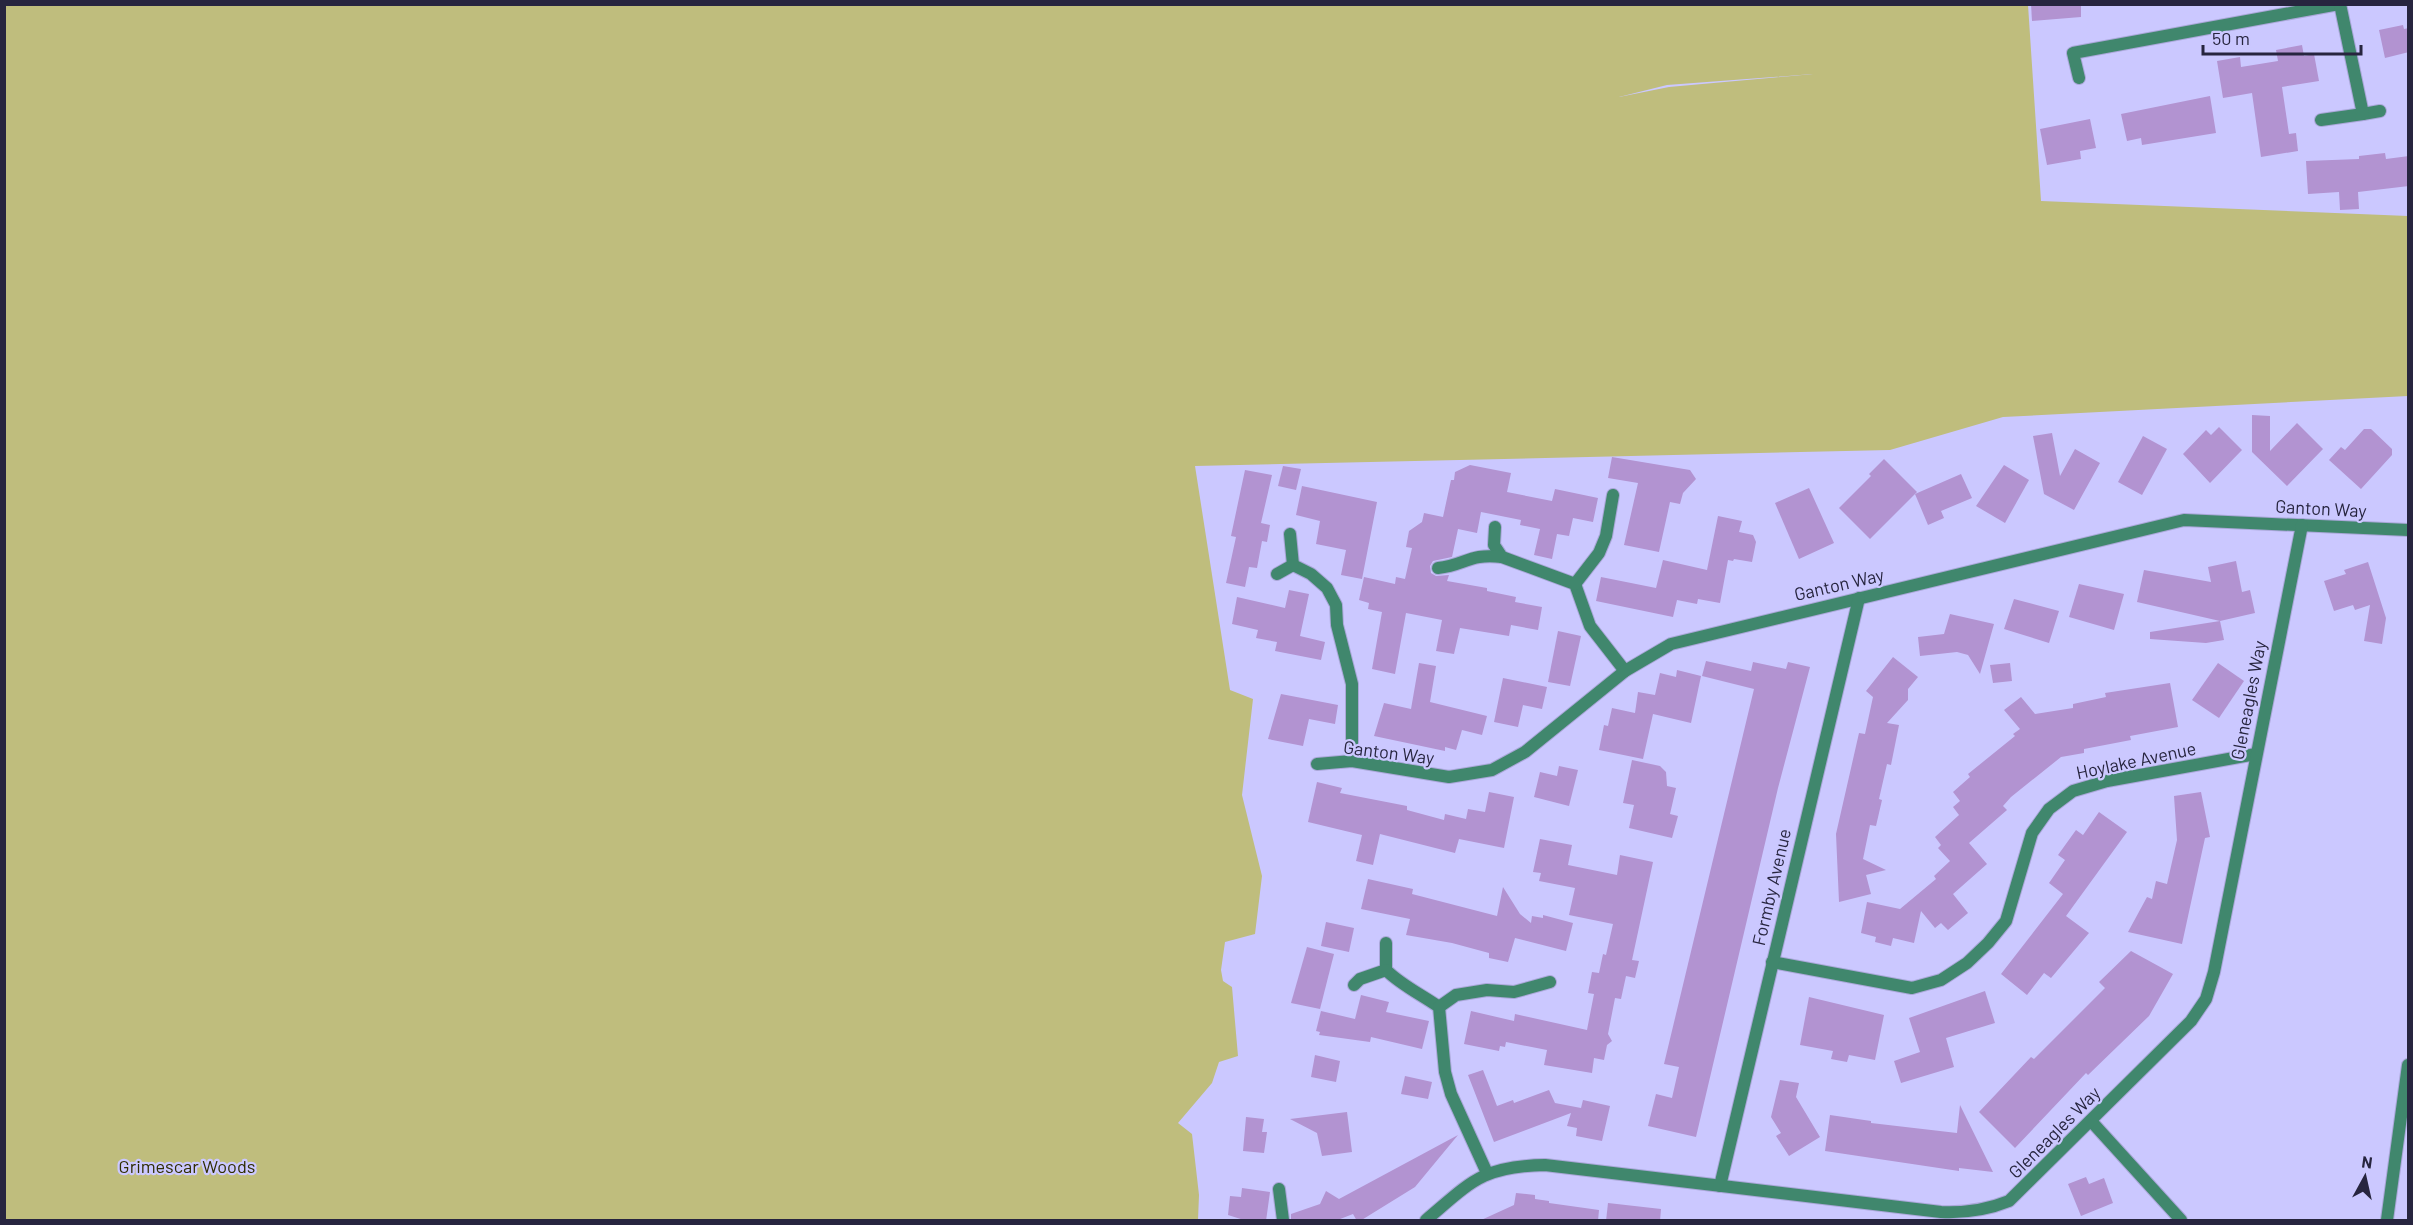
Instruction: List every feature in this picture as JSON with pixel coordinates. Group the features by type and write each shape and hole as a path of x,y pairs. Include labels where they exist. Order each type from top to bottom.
{"street":[{"path":"2079,78 2073,53 2339,4 2363,114"},
{"path":"2321,120 2380,111"},
{"path":"1575,585 1599,553 1606,536 1614,495"},
{"name":"Ganton Way","path":"1317,764 1352,761 1449,777 1492,770 1509,763 1549,735 1625,671 1671,644 2184,520 2409,530"},
{"name":"Gleneagles Way","path":"1426,1221 1486,1173 1517,1166 1545,1166 1720,1186 1958,1217 2009,1201 2191,1021 2206,999 2214,972 2302,525"},
{"path":"1496,527 1494,545 1502,557"},
{"path":"1290,534 1293,565"},
{"path":"1438,568 1453,566 1468,558 1482,555 1502,557 1575,585 1590,626 1625,671"},
{"path":"1277,574 1293,565"},
{"path":"1293,565 1327,588 1336,605 1337,625 1352,684 1352,761"},
{"name":"Formby Avenue","path":"1720,1186 1858,598"},
{"name":"Hoylake Avenue","path":"1772,962 1912,988 1941,980 1967,963 2006,921 2032,833 2049,809 2073,791 2107,781 2256,754"},
{"path":"1386,944 1386,970 1395,980 1415,990 1439,1007 1448,1083 1486,1173"},
{"path":"1354,985 1360,979 1386,970"},
{"path":"1439,1007 1456,995 1487,990 1514,992 1550,982"},
{"path":"2387,1221 2409,1065"},
{"path":"2091,1120 2181,1221"},
{"path":"1280,1189 1283,1221"}],"green space":[{"name":"Grimescar Woods","path":"5,4 2028,5 2041,201 2408,216 2408,396 2003,417 1890,450 1195,466 1230,690 1253,699 1242,795 1262,876 1255,934 1225,942 1221,970 1223,981 1232,987 1238,1056 1219,1062 1212,1083 1178,1123 1192,1134 1199,1195 1198,1220 5,1220","holes":["1813,74 1669,87 1619,97 1667,85"]}],"building":[{"path":"2031,4 2081,4 2081,17 2032,21"},
{"path":"2403,25 2404,29 2409,28 2409,52 2385,58 2379,30"},
{"path":"2302,45 2304,56 2314,54 2319,81 2282,87 2289,134 2296,133 2298,151 2261,157 2252,93 2223,98 2217,61 2240,57 2241,67 2278,61 2276,50"},
{"path":"2210,96 2216,133 2142,145 2141,138 2127,141 2121,114"},
{"path":"2090,119 2096,148 2080,151 2081,159 2047,165 2040,129"},
{"path":"2385,153 2386,159 2409,156 2409,186 2358,192 2359,209 2340,210 2339,192 2308,194 2306,161 2359,159 2359,156"},
{"path":"2252,415 2270,416 2270,451 2297,423 2323,449 2287,486 2252,452"},
{"path":"2219,427 2242,450 2210,483 2183,454 2206,430 2211,435"},
{"path":"2364,429 2371,429 2392,449 2392,455 2361,489 2329,460 2341,447 2345,450"},
{"path":"2052,433 2060,476 2075,449 2100,463 2074,510 2044,494 2033,436"},
{"path":"2143,436 2167,449 2142,495 2118,482"},
{"path":"1612,457 1690,470 1696,479 1683,493 1680,504 1670,502 1659,552 1624,545 1638,483 1608,478"},
{"path":"1884,459 1917,492 1870,539 1839,508 1871,476 1869,474"},
{"path":"1470,465 1511,473 1507,492 1552,501 1555,489 1598,498 1593,522 1573,518 1569,536 1557,534 1552,559 1534,555 1540,529 1520,525 1521,520 1481,512 1477,533 1458,529 1452,557 1433,561 1430,566 1431,573 1436,576 1449,575 1447,581 1487,588 1487,591 1516,597 1515,602 1542,607 1538,630 1511,625 1509,636 1460,628 1454,654 1436,651 1442,620 1406,613 1395,674 1372,669 1382,612 1368,609 1369,603 1359,600 1364,577 1395,584 1396,577 1405,579 1412,548 1406,547 1409,531 1422,522 1424,513 1443,517 1451,480 1454,480 1455,472"},
{"path":"2004,465 2029,480 2005,523 1976,506"},
{"path":"1283,466 1301,469 1296,490 1278,486"},
{"path":"1245,470 1272,475 1261,523 1270,525 1267,542 1262,541 1257,568 1249,567 1245,587 1226,583 1236,537 1231,536"},
{"path":"1961,474 1972,498 1941,511 1944,518 1928,525 1915,494"},
{"path":"1302,486 1377,502 1362,579 1341,575 1346,550 1316,544 1320,521 1296,515"},
{"path":"1809,488 1834,543 1799,559 1775,503"},
{"path":"1718,516 1742,521 1739,532 1753,535 1756,542 1752,562 1728,560 1720,603 1698,599 1697,604 1677,600 1673,617 1596,601 1601,577 1656,588 1663,560 1707,570"},
{"path":"2236,561 2242,592 2250,590 2255,613 2220,621 2137,602 2144,570 2211,582 2208,567"},
{"path":"2368,562 2386,618 2382,644 2364,641 2370,605 2355,610 2353,605 2334,611 2324,581 2346,574 2344,570"},
{"path":"2079,584 2124,594 2114,630 2069,617"},
{"path":"1289,590 1309,594 1300,636 1325,642 1321,660 1275,651 1277,642 1256,638 1258,630 1232,624 1237,597 1285,608"},
{"path":"2014,599 2059,611 2049,643 2004,629"},
{"path":"1950,614 1994,624 1980,674 1968,655 1957,652 1920,656 1918,637 1944,634"},
{"path":"2220,621 2224,640 2206,643 2150,639 2150,632"},
{"path":"1558,631 1581,636 1570,686 1548,682"},
{"path":"1893,657 1918,677 1908,689 1908,700 1887,723 1899,725 1891,765 1887,764 1879,799 1882,800 1876,826 1870,825 1863,859 1886,870 1866,875 1871,894 1839,902 1836,834 1859,733 1865,734 1873,697 1866,691"},
{"path":"1706,661 1751,671 1753,662 1786,669 1788,662 1810,667 1778,788 1696,1137 1648,1126 1656,1094 1672,1098 1679,1067 1664,1064 1754,689 1702,676"},
{"path":"1419,663 1436,666 1430,702 1487,716 1482,735 1462,730 1456,750 1445,747 1445,751 1374,736 1384,703 1411,709"},
{"path":"2010,663 2012,681 1993,683 1990,665"},
{"path":"2218,663 2244,681 2219,718 2192,700"},
{"path":"1677,670 1701,676 1691,723 1653,714 1643,759 1599,750 1604,725 1608,726 1612,708 1635,713 1638,692 1655,695 1660,673 1676,677"},
{"path":"1503,678 1547,687 1542,709 1523,705 1518,727 1494,722"},
{"path":"2170,683 2178,727 2130,736 2131,740 2084,749 2084,753 2061,757 2011,797 2003,806 2007,810 1969,843 1987,864 1953,894 1968,913 1948,930 1941,923 1935,928 1921,911 1914,943 1893,938 1891,946 1875,942 1876,937 1861,933 1867,902 1900,909 1936,879 1934,876 1950,861 1938,848 1941,845 1935,837 1959,815 1953,807 1960,801 1953,792 1970,777 1968,774 2015,736 2013,734 2020,729 2004,710 2021,697 2035,714 2073,708 2073,704 2106,697 2105,693"},
{"path":"1281,694 1338,705 1335,724 1309,719 1303,746 1268,739"},
{"path":"1632,760 1660,766 1666,772 1667,786 1676,788 1670,814 1678,816 1672,838 1629,828 1634,805 1623,803"},
{"path":"1559,766 1578,770 1569,806 1534,797 1540,772 1557,776"},
{"path":"1317,782 1342,788 1340,793 1407,806 1407,810 1444,820 1445,814 1466,819 1468,809 1485,812 1489,792 1514,797 1504,848 1459,839 1455,853 1380,834 1373,865 1356,861 1362,835 1308,822"},
{"path":"2201,792 2210,837 2205,838 2182,944 2128,932 2147,897 2152,899 2156,881 2167,884 2177,840 2174,796"},
{"path":"2099,812 2127,832 2066,916 2089,933 2051,978 2044,973 2027,995 2001,974 2063,894 2049,883 2065,860 2058,855 2076,830 2083,835"},
{"path":"1540,839 1572,845 1568,865 1617,875 1620,855 1653,862 1632,960 1639,961 1635,978 1626,976 1621,999 1615,998 1608,1034 1612,1041 1607,1045 1604,1060 1594,1058 1592,1073 1544,1065 1547,1050 1506,1042 1505,1047 1500,1046 1499,1051 1464,1044 1471,1011 1514,1021 1515,1014 1587,1030 1594,994 1588,993 1592,972 1599,973 1613,924 1569,915 1575,888 1539,881 1541,873 1533,872"},
{"path":"1368,879 1413,889 1412,894 1497,916 1503,887 1520,914 1531,923 1532,916 1543,918 1543,915 1573,923 1566,951 1515,938 1508,962 1489,958 1489,953 1452,943 1406,935 1410,919 1361,909"},
{"path":"1326,922 1354,928 1349,952 1321,946"},
{"path":"1307,947 1334,954 1320,1009 1291,1003"},
{"path":"2131,951 2173,974 2149,1016 2088,1075 2086,1073 2015,1148 1979,1112 2031,1057 2034,1059 2105,988 2099,982"},
{"path":"1985,991 1995,1023 1946,1038 1954,1067 1901,1083 1894,1061 1920,1052 1909,1018"},
{"path":"1361,995 1389,1002 1386,1012 1429,1021 1422,1049 1371,1037 1370,1042 1319,1035 1320,1032 1316,1031 1321,1011 1355,1019"},
{"path":"1809,997 1884,1015 1875,1060 1849,1055 1847,1062 1831,1059 1833,1051 1800,1045"},
{"path":"1315,1055 1340,1061 1336,1082 1311,1077"},
{"path":"1483,1070 1497,1106 1513,1100 1514,1103 1549,1090 1555,1103 1581,1108 1583,1100 1610,1106 1602,1141 1576,1136 1577,1128 1567,1126 1571,1113 1494,1142 1468,1075"},
{"path":"1405,1076 1432,1082 1428,1099 1401,1094"},
{"path":"1780,1080 1799,1083 1796,1097 1820,1137 1789,1156 1776,1136 1781,1133 1771,1117"},
{"path":"1960,1105 1993,1172 1959,1168 1959,1171 1825,1151 1830,1115 1871,1121 1871,1123 1957,1133"},
{"path":"1347,1112 1352,1152 1322,1156 1317,1133 1290,1119"},
{"path":"1246,1117 1264,1119 1262,1132 1267,1132 1264,1153 1243,1151"},
{"path":"1458,1135 1415,1187 1360,1221 1357,1221 1353,1214 1335,1221 1291,1221 1291,1214 1320,1204 1326,1191 1339,1199"},
{"path":"2086,1177 2089,1184 2104,1178 2113,1203 2081,1216 2068,1184"},
{"path":"1242,1188 1270,1192 1266,1221 1247,1221 1228,1215 1230,1196 1241,1197"},
{"path":"1516,1193 1535,1195 1535,1199 1549,1201 1549,1203 1599,1210 1598,1221 1479,1221 1514,1205"},
{"path":"1608,1203 1661,1209 1660,1221 1606,1221"}]}
